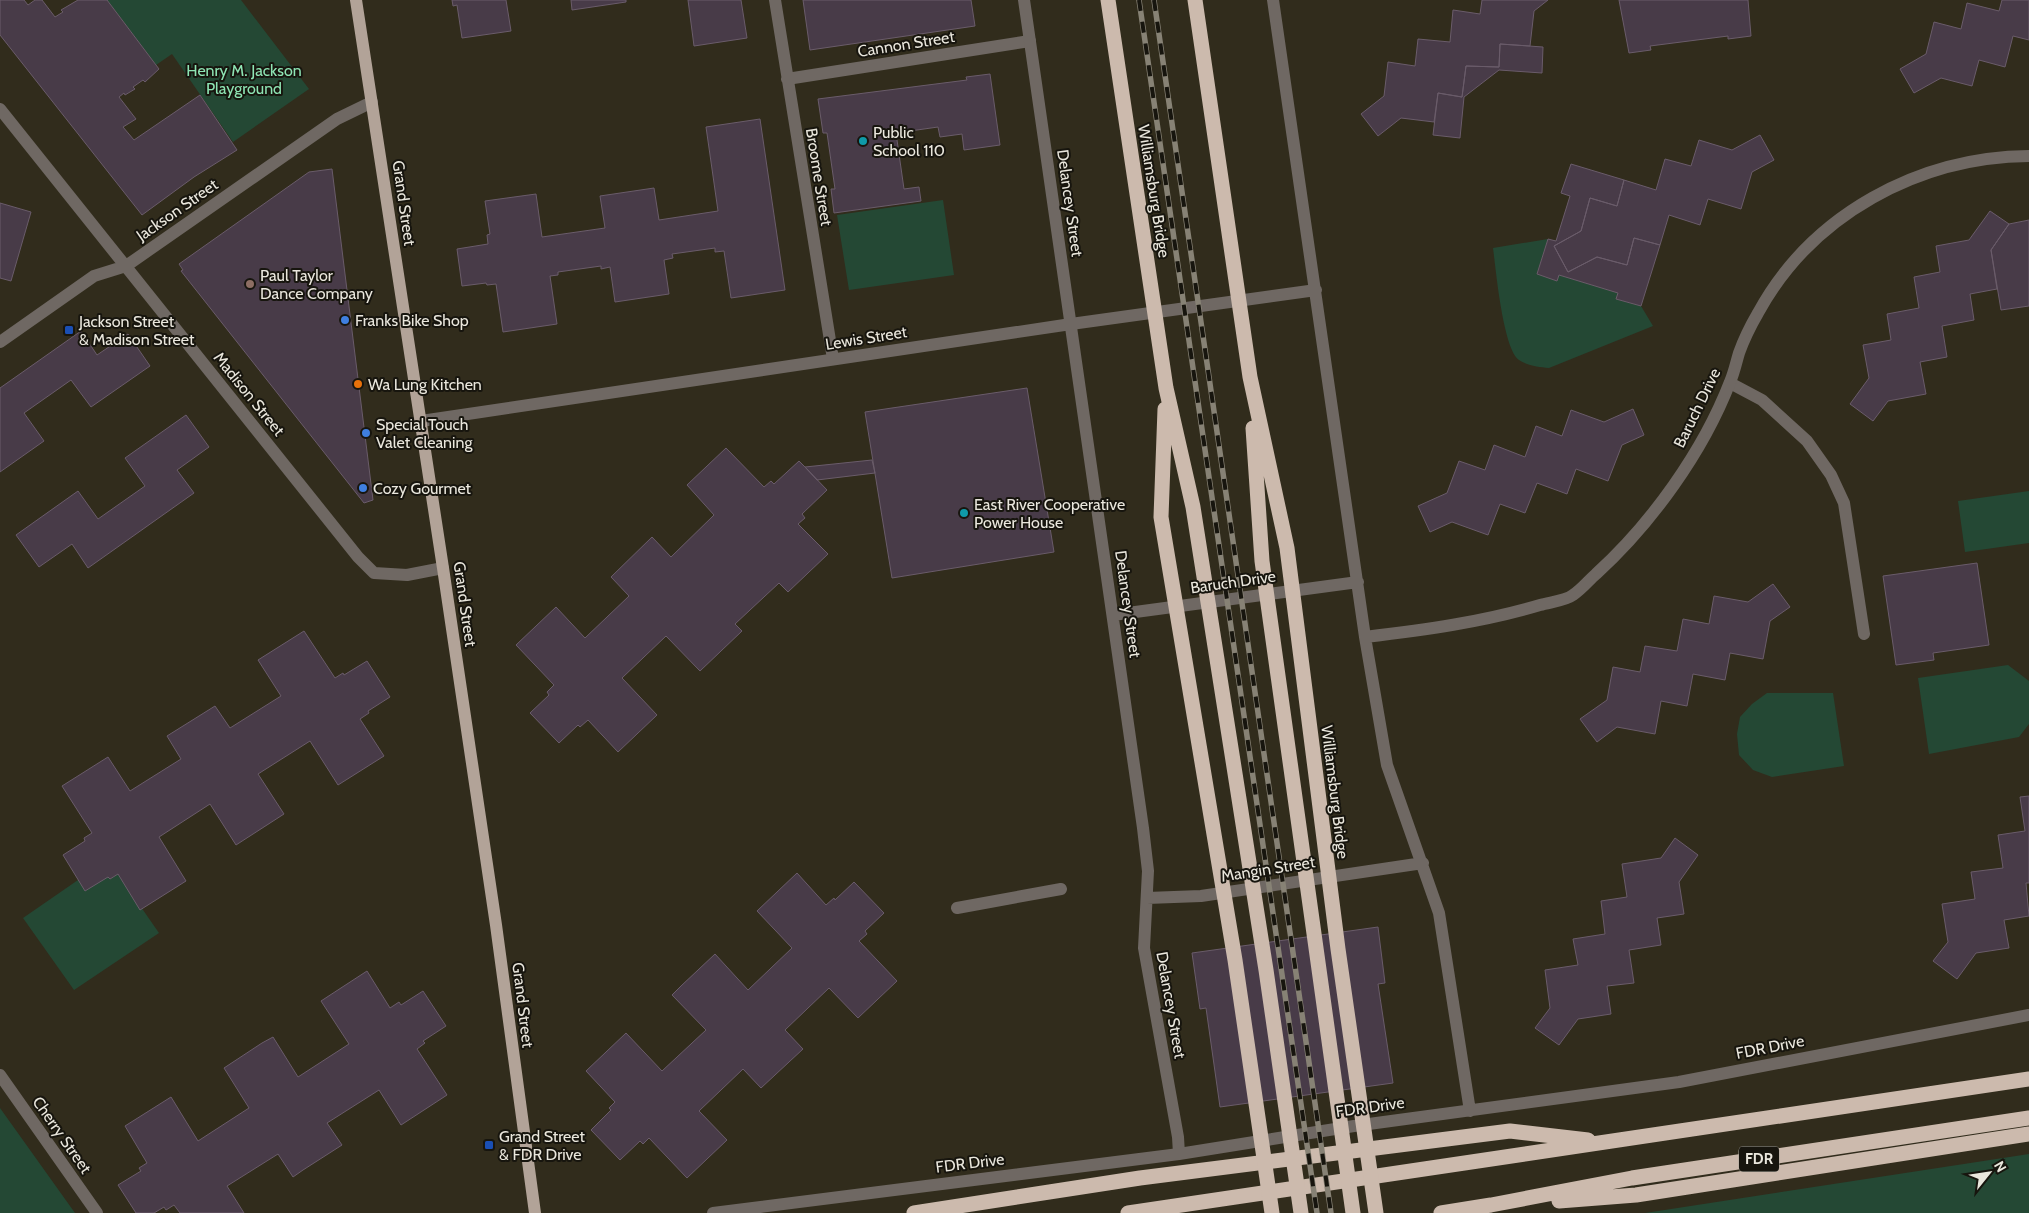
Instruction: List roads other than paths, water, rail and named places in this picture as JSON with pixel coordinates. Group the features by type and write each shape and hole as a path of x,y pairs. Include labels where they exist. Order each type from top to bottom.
{"highway":[{"name":"Williamsburg Bridge","path":"1108,0 1166,388 1194,517 1264,960 1300,1213"},
{"name":"Williamsburg Bridge","path":"1195,0 1250,377 1287,548 1338,949 1376,1213"},
{"name":"Williamsburg Bridge","path":"1250,377 1262,561 1353,1213"},
{"name":"Williamsburg Bridge","path":"1166,388 1161,517 1235,960 1272,1213"},
{"path":"1991,1086 2029,1071"},
{"name":"FDR","path":"1128,1213 2029,1079"},
{"name":"FDR","path":"1441,1213 1491,1206 1632,1178 2029,1118"},
{"path":"914,1213 1140,1178 1510,1132 1610,1142"},
{"path":"1491,1206 1636,1195 2029,1134"}],"main road":[{"name":"Grand Street","path":"356,0 496,925 535,1213"}],"street":[{"name":"Broome Street","path":"775,0 833,359"},
{"name":"Delancey Street","path":"1024,0 1143,828 1148,871 1144,948 1178,1137 1179,1154"},
{"path":"1273,0 1365,637 1387,765 1439,913 1470,1111"},
{"name":"Cannon Street","path":"787,79 1030,41"},
{"name":"Jackson Street","path":"0,342 94,276 126,266 337,119 372,102"},
{"name":"Madison Street","path":"0,109 358,557 374,573 408,574 443,568"},
{"name":"Baruch Drive","path":"1365,637 1431,630 1506,616 1572,596 1613,559 1652,515 1686,468 1714,417 1730,382 1740,351 1759,312 1782,276 1808,247 1837,220 1873,196 1918,175 1962,162 2006,156 2029,156"},
{"name":"Lewis Street","path":"421,421 1071,324 1316,290"},
{"path":"1730,382 1762,400 1807,441 1831,475 1844,503 1864,634"},
{"name":"Baruch Drive","path":"1113,615 1358,582"},
{"name":"Mangin Street","path":"1147,898 1201,896 1423,863"},
{"path":"957,908 1061,889"},
{"name":"FDR Drive","path":"713,1213 1179,1154 1354,1126 1679,1082 2029,1015"},
{"name":"Cherry Street","path":"0,1075 97,1213"}],"railway":[{"path":"1139,0 1317,1213"},
{"path":"1154,0 1331,1213"}],"place":[{"name":"Public School 110","path":"863,141"},
{"name":"Paul Taylor Dance Company","path":"250,284"},
{"name":"Franks Bike Shop","path":"345,320"},
{"name":"Jackson Street & Madison Street","path":"69,330"},
{"name":"Wa Lung Kitchen","path":"358,384"},
{"name":"Special Touch Valet Cleaning","path":"366,433"},
{"name":"Cozy Gourmet","path":"363,488"},
{"name":"East River Cooperative Power House","path":"964,513"},
{"name":"Grand Street & FDR Drive","path":"489,1145"}],"park label":[{"name":"Henry M. Jackson Playground","path":"244,79"}]}
